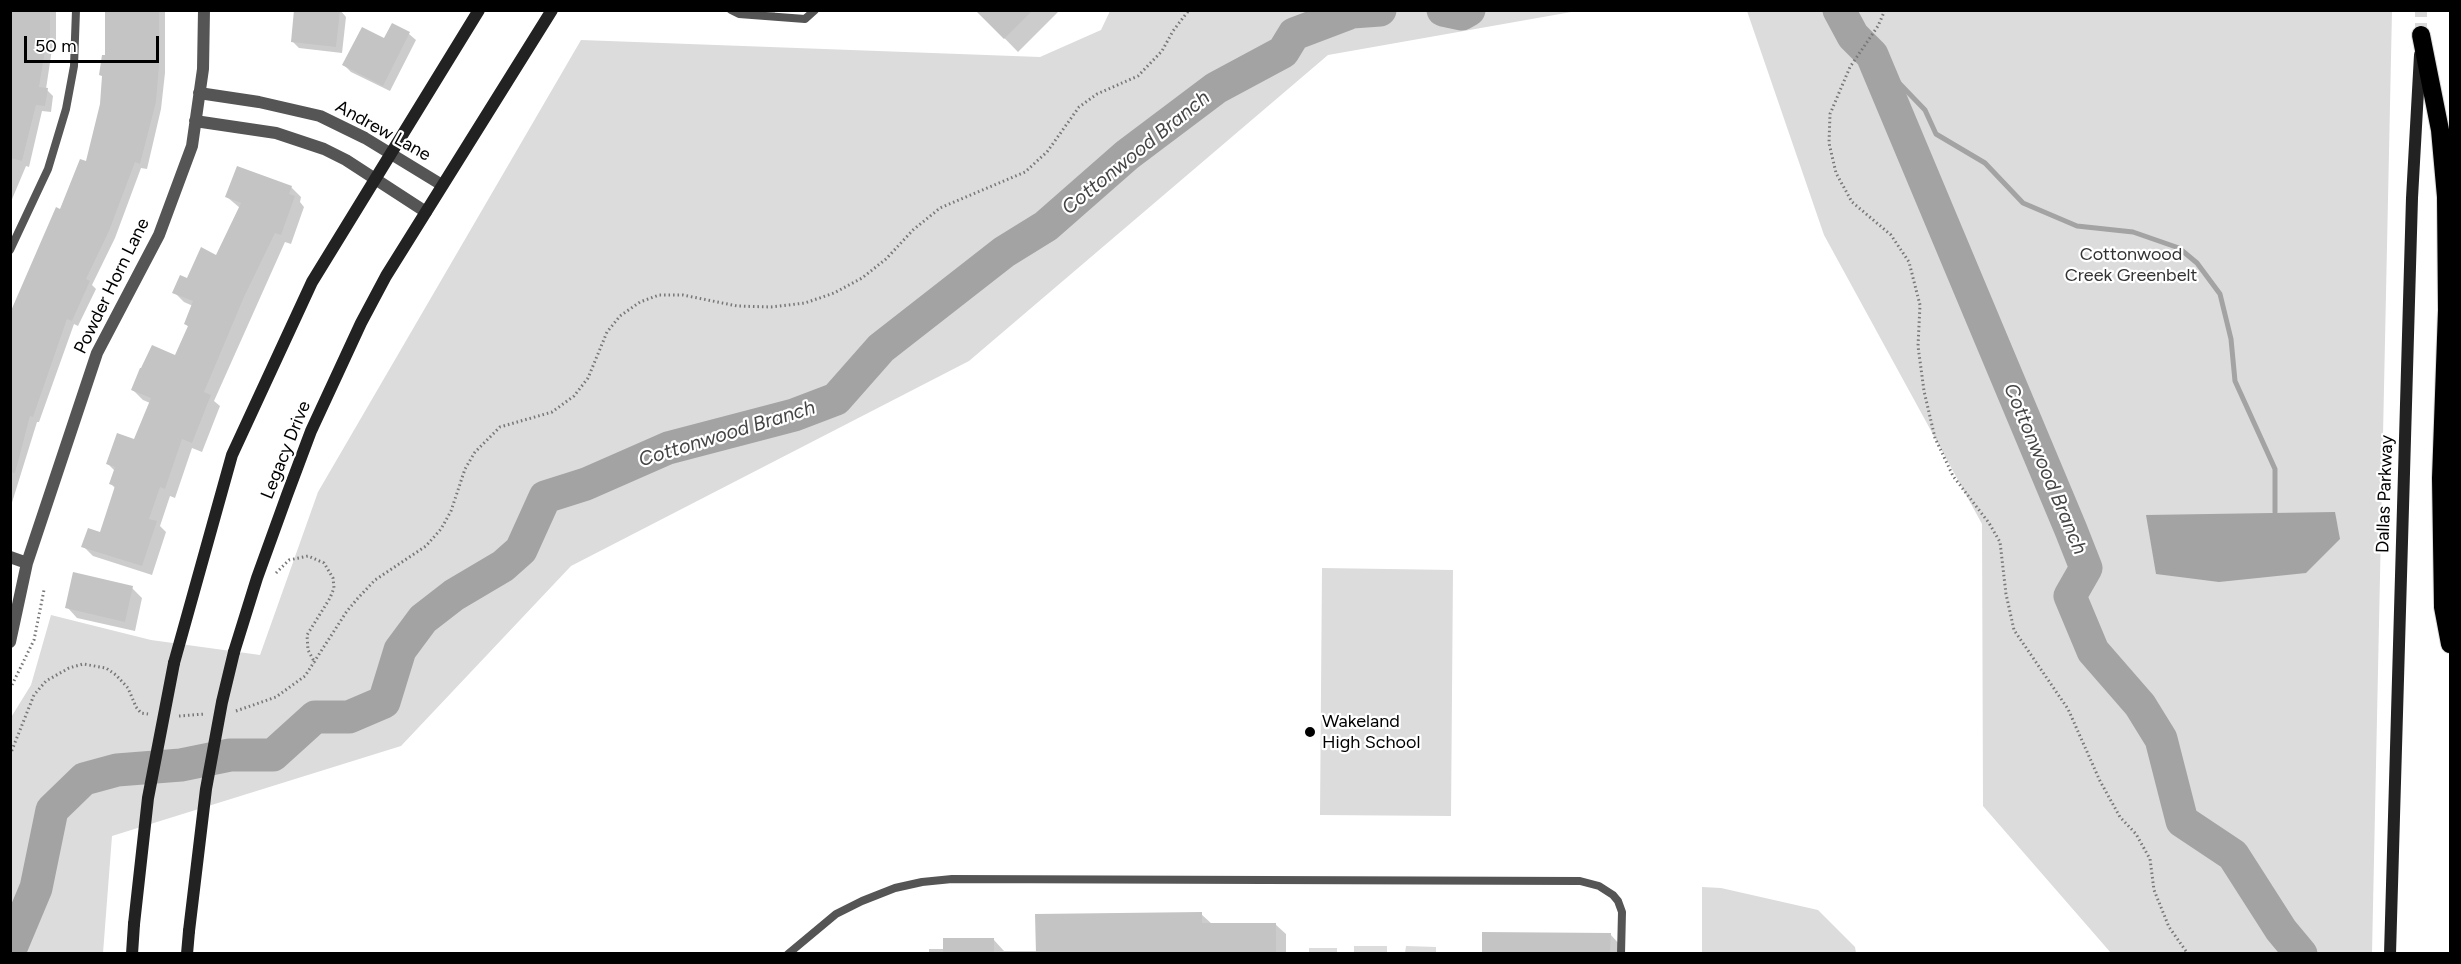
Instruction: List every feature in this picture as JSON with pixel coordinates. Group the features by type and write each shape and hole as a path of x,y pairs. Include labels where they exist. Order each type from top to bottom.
{"highway":[{"path":"2421,35 2440,130 2446,197 2447,310 2441,478 2444,607 2451,644"}],"main road":[{"path":"132,954 148,798 174,663 231,455 312,282 479,10"},
{"name":"Legacy Drive","path":"187,954 206,789 234,652 257,578 316,422 366,313 386,276 552,10"},
{"name":"Dallas Parkway","path":"2390,954 2412,198 2421,35"}],"street":[{"name":"Powder Horn Lane","path":"10,642 27,563 97,353 159,235 192,146 203,69 204,10"},
{"name":"Andrew Lane","path":"199,93 270,104 320,116 365,138 442,185"},
{"path":"195,121 276,133 298,140 346,160 426,212"},
{"path":"10,557 27,563"}],"lane":[{"path":"10,250 48,169 66,109 74,66 76,10"},
{"path":"731,10 739,14 805,19 815,10"},
{"path":"788,954 836,914 879,893 922,882 970,879 1580,881 1599,886 1618,900 1622,912 1621,954"}],"path":[{"path":"230,712 243,710 276,697 305,676 358,598 375,580 426,546 441,529 451,511 465,470 475,452 500,427 552,412 574,396 588,378 607,333 620,316 640,302 659,295 683,295 737,306 771,307 805,303 834,293 862,278 886,259 913,230 940,208 1025,172 1047,152 1079,107 1097,94 1138,76 1162,51 1173,31 1189,10"},
{"path":"1885,10 1878,26 1850,67 1830,114 1829,143 1836,173 1852,202 1891,235 1909,262 1920,305 1918,346 1923,391 1935,438 1953,476 1989,523 2000,542 2006,594 2014,630 2068,709 2100,781 2150,859 2154,890 2169,927 2188,954"},
{"path":"272,579 280,567 298,556 316,558 324,562 330,570 334,588 306,642 315,663"},
{"path":"10,689 34,640 44,590"},
{"path":"10,755 34,695 46,681 69,668 83,664 106,668 128,688 141,713 150,714"},
{"path":"169,715 209,714"}],"green space":[{"path":"1110,11 1577,11 1328,55 969,361 571,566 401,746 112,836 103,953 11,953 10,719 31,685 51,615 151,640 260,655 318,492 581,40 1040,57 1101,30"},
{"name":"Cottonwood Creek Greenbelt","path":"1747,11 2392,11 2372,953 2111,953 1983,806 1982,524 1824,235"},
{"path":"1322,568 1453,570 1451,816 1320,815"},
{"path":"1702,887 1721,888 1818,910 1855,947 1856,953 1702,953"},
{"path":"1354,946 1387,946 1387,953 1354,953"},
{"path":"1406,946 1436,947 1436,953 1405,953"},
{"path":"1309,948 1337,948 1337,953 1309,953"}],"shaded area":[{"path":"2335,512 2340,539 2306,573 2219,582 2156,574 2146,515"}],"building":[{"path":"10,10 50,10 50,44 46,44 39,87 48,88 45,106 36,105 22,161 10,158"},
{"path":"105,10 159,10 159,66 156,102 140,164 135,162 109,231 86,279 90,281 72,321 67,319 33,417 30,416 15,473 10,472 10,313 56,207 60,209 80,159 86,161 100,104 102,76 99,75 102,55 105,55"},
{"path":"294,10 340,10 336,47 291,42"},
{"path":"975,10 1033,10 1004,39"},
{"path":"392,23 410,32 383,86 342,65 362,27 384,38"},
{"path":"237,166 292,186 289,194 295,196 281,235 275,233 244,297 204,392 211,395 192,443 182,439 165,489 160,487 149,519 157,521 142,566 81,547 88,528 100,532 115,486 109,484 115,467 106,464 117,433 134,439 151,398 131,390 140,368 152,345 175,355 188,326 184,324 193,301 172,293 180,275 187,278 201,247 216,255 241,203 225,197"},
{"path":"73,572 133,586 125,622 65,608"},
{"path":"1202,912 1202,923 1276,923 1276,954 1036,954 1035,914"},
{"path":"1482,932 1611,933 1610,954 1482,954"},
{"path":"943,938 994,938 994,954 943,954"}],"waterway":[{"name":"Cottonwood Branch","path":"10,950 36,888 52,810 84,779 117,770 181,765 230,755 273,755 315,717 349,717 384,702 400,650 423,619 454,595 503,566 521,550 545,497 586,484 668,448 794,415 836,399 881,348 1004,252 1046,226 1127,155 1216,88 1283,52 1294,34 1352,12 1380,10"},
{"name":"Cottonwood Branch","path":"1443,10 1462,14 1469,10"},
{"name":"Cottonwood Branch","path":"1839,10 1853,36 1872,55 2071,530 2086,568 2070,596 2093,651 2140,705 2161,739 2182,821 2233,855 2281,930 2301,954"},
{"path":"1872,55 1925,110 1936,134 1985,163 2023,203 2077,226 2133,232 2179,248 2197,263 2220,294 2231,339 2235,381 2275,469 2275,512"}],"tunnel":[{"path":"2421,10 2421,35"}],"place":[{"name":"Wakeland High School","path":"1310,732"}]}
